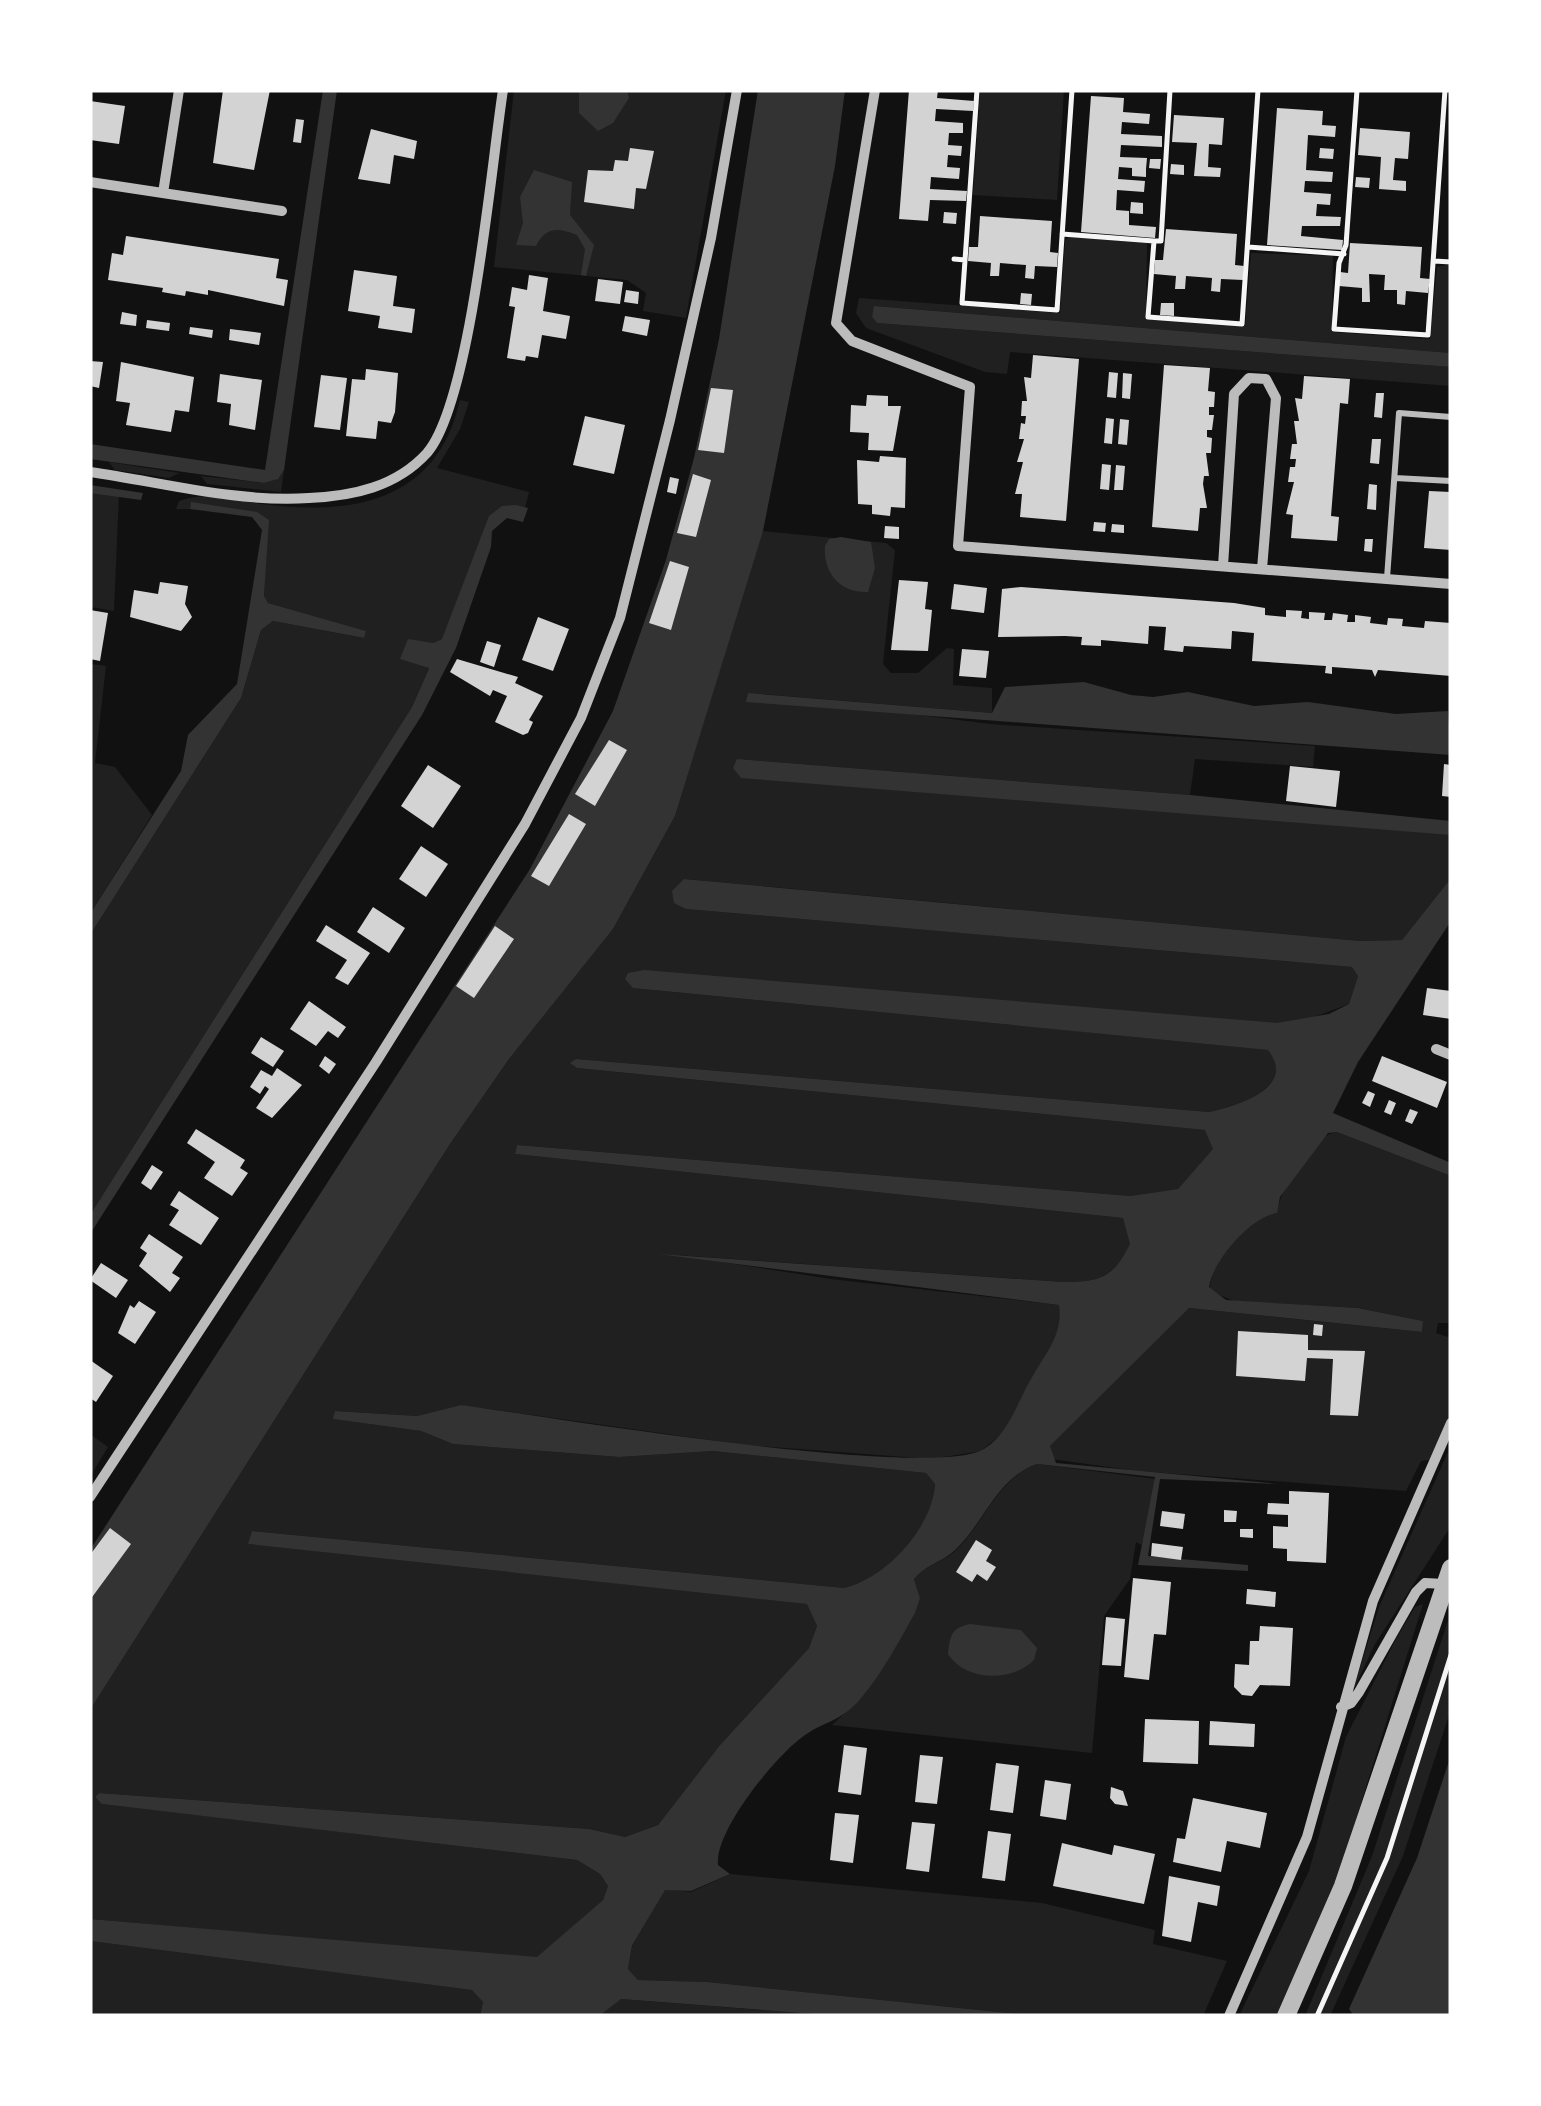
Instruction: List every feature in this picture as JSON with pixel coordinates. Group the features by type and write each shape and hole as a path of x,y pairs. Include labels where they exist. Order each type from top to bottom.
{"street":[{"path":"163,193 179,90"},
{"path":"90,472 267,498 306,498 370,489 392,480 425,454 446,425 458,381 503,90"},
{"path":"90,1497 376,1062 524,824 581,718 620,618 670,420 711,238 737,90"},
{"path":"875,90 836,323 852,341 970,387 958,546 1451,584"},
{"path":"90,182 282,211"},
{"path":"1223,566 1234,394 1249,378 1266,380 1276,398 1262,569"},
{"path":"1436,1048 1451,1056"},
{"path":"1230,2016 1307,1837 1373,1601 1451,1422"},
{"path":"1341,1707 1351,1703 1359,1692 1416,1592 1424,1584 1448,1576"},
{"path":"1286,2016 1343,1886 1448,1576"}],"lane":[{"path":"1386,578 1398,412 1451,416"},
{"path":"1395,478 1451,481"}],"path":[{"path":"977,90 962,304 1057,310 1072,90"},
{"path":"1062,234 1161,241 1170,90"},
{"path":"1154,241 1148,317 1242,324 1258,90"},
{"path":"1357,90 1334,329 1428,336 1445,90"},
{"path":"1248,247 1344,254"},
{"path":"954,259 965,260"},
{"path":"1434,260 1451,262"},
{"path":"1317,2016 1387,1858 1451,1655"}],"shaded area":[{"path":"323,90 337,90 284,470 278,479 264,483 90,459 90,444 265,470"},
{"path":"514,90 726,90 686,318 643,311 646,293 627,280 494,267"},
{"path":"579,90 627,90 629,98 613,123 598,131 579,113"},
{"path":"758,90 845,90 835,166 763,531 675,816 613,929 509,1059 450,1144 90,1710 90,1550 530,869 613,711 666,560 694,458 719,339"},
{"path":"980,90 1064,90 1057,200 973,195"},
{"path":"534,170 572,182 570,215 594,245 586,276 581,275 585,249 577,235 554,230 536,246 516,245 523,223 520,197"},
{"path":"1069,237 1147,243 1146,319 1245,326 1251,253 1333,256 1332,332 1430,339 1437,267 1451,264 1451,353 875,306 872,317 877,323 1451,367 1451,386 1010,352 1007,374 985,372 866,328 856,313 859,298 1060,313 1065,241"},
{"path":"874,306 1451,353 1451,367 877,323 872,317"},
{"path":"460,400 469,402 460,429 437,468 529,492 525,508 502,506 451,623 442,639 433,643 429,667 412,707 90,1215 90,935 241,698 261,630 273,621 363,638 365,631 268,603 264,597 268,519 191,503 190,509 176,509 179,501 209,496 261,504 328,507 386,495 411,481 432,461 449,434"},
{"path":"109,462 179,473 169,478 115,470"},
{"path":"284,470 281,492 207,484 201,476 264,483 277,479"},
{"path":"90,485 143,493 141,500 90,493"},
{"path":"90,488 119,493 114,611 90,607"},
{"path":"191,502 257,512 269,520 264,596 268,603 366,631 364,638 273,621 261,630 241,698 90,935 90,914 181,771 188,735 237,684 262,530 252,517 190,509"},
{"path":"502,506 528,508 523,522 507,518 492,531 491,547 456,648 422,715 90,1234 90,1215 412,707 429,668 400,659 408,639 433,643 442,639 489,516"},
{"path":"762,531 886,543 895,550 883,664 891,673 918,673 947,648 954,649 953,685 992,688 992,713 749,693 990,724 1315,746 1313,767 1195,759 1190,795 737,759 1447,833 1451,835 1451,878 1402,940 1360,941 685,879 673,891 686,909 1353,967 1358,976 1349,1004 1258,1038 633,988 1269,1050 1276,1063 1275,1075 1260,1093 1209,1112 576,1059 571,1063 577,1068 1206,1130 1214,1149 1178,1189 1130,1196 517,1145 515,1154 1123,1218 1131,1244 1104,1276 1076,1282 677,1255 831,1279 1060,1305 1062,1327 1003,1433 981,1451 932,1459 745,1445 461,1405 417,1416 335,1411 334,1419 421,1431 453,1444 619,1457 713,1451 926,1473 935,1484 925,1517 904,1549 876,1574 844,1588 252,1531 249,1544 808,1604 817,1626 809,1648 720,1745 658,1825 625,1837 588,1829 99,1793 95,1797 103,1804 577,1860 600,1874 608,1886 603,1900 537,1958 90,1919 90,1710 450,1144 509,1059 613,929 675,816"},
{"path":"829,539 871,542 875,568 868,592 849,589 830,573 825,546"},
{"path":"90,664 106,666 95,763 115,767 152,815 90,914"},
{"path":"1084,682 1131,695 1153,697 1188,692 1254,706 1308,702 1396,714 1448,711 1451,755 746,702 748,693 992,713 1005,687"},
{"path":"737,759 1190,795 1451,821 1451,835 741,778 733,768"},
{"path":"1451,878 1451,921 1358,1062 1333,1113 1451,1163 1451,1176 1337,1132 1328,1133 1280,1197 1277,1213 1255,1223 1234,1242 1217,1265 1209,1287 1226,1300 1358,1308 1423,1321 1422,1332 1189,1308 1050,1446 1056,1463 1279,1484 1160,1479 1148,1556 1248,1565 1248,1571 1138,1565 1155,1477 1037,1464 1023,1471 1000,1491 954,1551 914,1579 920,1598 915,1613 862,1697 793,1745 750,1794 719,1850 718,1865 730,1874 691,1891 665,1890 632,1946 628,1969 638,1980 707,1982 1037,2016 840,2016 621,1999 599,2016 480,2016 483,2002 472,1990 90,1941 90,1919 537,1957 603,1900 608,1886 600,1874 577,1860 102,1804 95,1797 99,1793 589,1829 625,1837 658,1825 720,1745 809,1648 817,1626 807,1604 248,1544 252,1531 844,1588 876,1574 904,1549 925,1517 935,1484 926,1473 713,1451 619,1457 453,1444 421,1431 333,1419 335,1411 417,1416 461,1405 817,1452 950,1457 984,1449 1001,1434 1053,1341 1059,1324 1059,1305 658,1254 1076,1282 1104,1276 1118,1264 1130,1244 1123,1218 515,1154 517,1145 1130,1196 1178,1189 1213,1149 1205,1130 577,1068 570,1063 576,1059 1209,1112 1260,1093 1275,1075 1275,1063 1268,1050 633,988 625,979 628,973 644,970 1277,1023 1329,1014 1349,1004 1358,976 1352,967 686,909 674,903 672,891 684,879 1360,941 1402,940"},
{"path":"1337,1132 1451,1176 1451,1323 1438,1323 1436,1333 1451,1338 1451,1414 1429,1460 1421,1461 1406,1491 1138,1471 1051,1459 1050,1446 1188,1308 1422,1332 1423,1321 1359,1308 1234,1301 1210,1291 1216,1268 1232,1243 1254,1223 1276,1213 1284,1191 1308,1153 1327,1135"},
{"path":"90,1434 108,1447 90,1477"},
{"path":"1451,1445 1451,1526 1375,1644 1352,1693 1379,1607"},
{"path":"1037,1464 1156,1479 1142,1545 1136,1542 1130,1579 1104,1616 1092,1753 832,1725 861,1698 920,1598 914,1579 954,1552 1000,1492"},
{"path":"1423,1604 1338,1877 1277,2016 1239,2016 1309,1871 1346,1737 1396,1639 1415,1607"},
{"path":"1451,1611 1451,1709 1403,1856 1330,2016 1305,2016 1372,1856"},
{"path":"970,1624 1021,1630 1037,1648 1034,1660 1002,1675 966,1670 948,1654 953,1634"},
{"path":"1451,1755 1451,2016 1354,2016 1349,2009 1417,1858"},
{"path":"730,1874 1042,1903 1155,1930 1153,1944 1227,1961 1203,2016 1037,2016 707,1982 638,1980 628,1969 632,1947 665,1889 691,1892"},
{"path":"90,1941 473,1990 483,2002 480,2016 90,2016"},
{"path":"620,1999 840,2016 599,2016"}],"building":[{"path":"223,90 270,90 254,170 213,163"},
{"path":"909,90 938,90 937,98 974,101 973,111 936,109 935,121 963,123 963,133 949,133 948,145 962,146 961,156 948,155 947,167 960,168 959,179 931,177 930,189 967,191 966,201 930,200 928,221 899,219"},
{"path":"1091,96 1124,98 1123,112 1150,114 1149,124 1122,122 1121,134 1162,136 1162,147 1121,145 1120,157 1147,158 1146,177 1132,176 1132,168 1119,167 1118,179 1145,181 1144,192 1117,190 1116,210 1129,211 1129,225 1156,227 1155,238 1081,232"},
{"path":"90,101 125,106 119,144 90,140"},
{"path":"1277,108 1323,111 1322,125 1336,126 1335,137 1308,135 1306,170 1333,172 1332,182 1305,181 1304,192 1331,194 1330,205 1317,204 1316,216 1341,217 1340,226 1302,226 1301,236 1343,240 1342,250 1267,245"},
{"path":"1174,115 1224,118 1222,145 1209,144 1208,167 1221,168 1220,177 1194,176 1197,143 1172,142"},
{"path":"296,119 304,120 301,143 293,142"},
{"path":"1360,128 1410,132 1408,159 1395,158 1393,180 1406,181 1406,191 1379,189 1381,157 1358,155"},
{"path":"371,129 417,141 414,159 394,155 390,184 358,179"},
{"path":"630,148 654,151 646,189 636,188 634,209 584,202 588,170 613,171 615,160 628,161"},
{"path":"1320,148 1334,149 1333,159 1319,158"},
{"path":"1150,159 1161,159 1160,169 1149,168"},
{"path":"1171,164 1184,165 1184,175 1170,174"},
{"path":"1356,177 1370,178 1369,188 1355,187"},
{"path":"1131,202 1143,203 1143,214 1130,213"},
{"path":"944,212 957,213 956,224 943,223"},
{"path":"980,216 1052,221 1050,252 1058,253 1057,267 1035,266 1034,279 1025,278 1026,265 1000,263 999,276 990,276 991,263 968,261 969,247 978,247"},
{"path":"1166,229 1237,234 1235,265 1244,266 1243,280 1221,279 1220,292 1211,291 1212,278 1186,276 1185,289 1175,289 1176,276 1154,274 1155,260 1163,260"},
{"path":"126,236 279,259 276,278 288,280 284,306 208,290 208,295 186,291 185,296 162,292 163,288 108,280 112,253 123,255"},
{"path":"1350,243 1422,247 1420,278 1430,279 1428,293 1406,291 1405,305 1397,304 1397,290 1384,290 1385,275 1369,274 1370,302 1362,302 1362,288 1339,286 1340,272 1348,273"},
{"path":"354,270 397,276 393,306 415,309 412,333 378,328 380,316 348,311"},
{"path":"529,275 548,278 543,311 570,316 566,339 542,335 538,358 526,356 525,361 507,358 515,307 509,306 512,287 527,290"},
{"path":"598,279 623,282 620,304 595,301"},
{"path":"626,290 639,292 638,304 624,302"},
{"path":"1021,293 1032,294 1031,305 1020,304"},
{"path":"1161,303 1174,303 1174,316 1160,315"},
{"path":"122,312 137,315 136,326 120,324"},
{"path":"625,316 650,320 647,336 622,331"},
{"path":"147,320 170,323 169,331 146,328"},
{"path":"190,327 213,330 212,338 189,334"},
{"path":"230,329 261,333 259,345 229,340"},
{"path":"1033,355 1079,359 1066,521 1020,517 1022,494 1015,494 1023,462 1017,462 1024,439 1019,439 1021,423 1025,424 1026,416 1021,416 1022,401 1027,401 1024,377 1031,378"},
{"path":"90,361 103,362 99,388 90,386"},
{"path":"121,362 194,377 189,412 175,410 171,432 126,425 130,403 116,401"},
{"path":"1164,365 1210,368 1208,391 1215,392 1214,407 1209,407 1209,415 1214,415 1212,430 1207,430 1207,437 1212,438 1211,453 1206,453 1209,476 1204,476 1203,484 1207,508 1200,508 1198,531 1152,527"},
{"path":"366,369 398,373 395,412 391,423 378,421 376,439 346,436 352,379 365,380"},
{"path":"1109,372 1118,373 1116,398 1107,397"},
{"path":"1123,373 1132,374 1130,399 1122,398"},
{"path":"220,374 262,380 255,430 229,425 231,404 217,402"},
{"path":"321,375 347,378 340,430 314,427"},
{"path":"1304,376 1350,379 1348,404 1340,403 1331,516 1339,517 1337,541 1291,538 1293,515 1286,514 1294,482 1288,482 1290,467 1295,467 1296,459 1290,459 1292,444 1297,444 1294,421 1299,421 1295,398 1302,399"},
{"path":"711,388 733,390 724,453 698,450"},
{"path":"1376,393 1384,393 1382,418 1374,417"},
{"path":"867,395 888,396 888,406 901,406 893,451 868,450 869,433 850,432 851,405 866,406"},
{"path":"585,416 625,425 614,474 573,465"},
{"path":"1106,418 1114,419 1112,444 1104,443"},
{"path":"1120,419 1129,420 1127,445 1118,444"},
{"path":"1372,439 1381,439 1379,464 1370,463"},
{"path":"880,456 906,458 905,508 891,507 890,516 872,514 872,505 858,504 857,460 879,462"},
{"path":"1102,464 1111,465 1109,490 1100,489"},
{"path":"1116,465 1125,466 1123,490 1114,490"},
{"path":"693,474 711,480 696,537 677,533"},
{"path":"670,477 679,479 676,494 667,492"},
{"path":"1369,484 1377,485 1376,510 1367,509"},
{"path":"1429,491 1451,492 1451,550 1424,548"},
{"path":"1094,522 1106,523 1105,532 1093,531"},
{"path":"1112,524 1124,525 1124,533 1111,532"},
{"path":"885,526 899,527 899,539 884,538"},
{"path":"1365,539 1373,539 1372,552 1364,551"},
{"path":"670,561 689,567 671,630 649,623"},
{"path":"899,580 928,582 925,609 932,610 928,651 891,650"},
{"path":"160,582 188,586 185,604 192,617 181,631 130,617 134,590 158,594"},
{"path":"954,584 987,588 984,613 951,609"},
{"path":"1021,587 1234,603 1265,608 1265,615 1286,617 1286,610 1302,611 1301,618 1309,619 1309,612 1325,613 1324,620 1332,620 1333,613 1348,615 1347,622 1355,622 1355,615 1371,617 1370,623 1387,625 1388,618 1403,619 1402,626 1424,628 1425,621 1451,623 1451,676 1378,670 1375,677 1372,670 1332,667 1332,674 1325,673 1326,666 1252,661 1254,633 1232,631 1231,649 1184,646 1183,652 1164,650 1166,627 1149,626 1148,644 1101,640 1101,646 1081,645 1082,637 998,637 1002,589"},
{"path":"90,610 108,613 100,661 90,659"},
{"path":"538,617 569,629 553,671 522,660"},
{"path":"487,641 501,645 494,667 480,662"},
{"path":"962,649 989,651 986,678 959,676"},
{"path":"457,659 518,677 515,683 543,696 529,720 533,722 528,733 523,735 495,722 507,696 493,690 490,696 450,672"},
{"path":"609,740 627,750 595,806 575,794"},
{"path":"1444,764 1451,765 1451,797 1442,796"},
{"path":"428,765 461,786 433,828 401,806"},
{"path":"1290,766 1340,771 1336,807 1286,801"},
{"path":"569,814 586,824 549,886 531,876"},
{"path":"421,846 448,864 426,897 399,879"},
{"path":"373,907 405,928 389,953 357,932"},
{"path":"326,925 370,953 348,985 335,978 347,960 316,941"},
{"path":"495,926 514,939 474,998 456,986"},
{"path":"1427,988 1451,991 1451,1019 1423,1015"},
{"path":"309,1001 346,1027 338,1038 328,1031 316,1046 290,1029"},
{"path":"261,1037 284,1051 273,1067 251,1053"},
{"path":"325,1056 336,1064 329,1074 319,1066"},
{"path":"1382,1056 1447,1082 1437,1108 1372,1081"},
{"path":"277,1068 302,1085 272,1118 256,1108 269,1089 265,1086 260,1094 250,1087 261,1070 272,1076"},
{"path":"1368,1091 1375,1094 1370,1107 1362,1103"},
{"path":"1389,1100 1396,1103 1391,1115 1384,1112"},
{"path":"1410,1109 1418,1112 1412,1124 1405,1121"},
{"path":"196,1129 245,1160 240,1168 248,1173 232,1196 204,1178 215,1162 187,1143"},
{"path":"152,1165 163,1172 151,1190 141,1183"},
{"path":"179,1191 219,1218 201,1245 169,1225 179,1210 170,1205"},
{"path":"149,1234 183,1257 172,1273 180,1278 170,1292 139,1266 147,1253 140,1248"},
{"path":"101,1263 128,1280 116,1298 90,1280"},
{"path":"139,1301 156,1312 135,1344 118,1333 130,1305 134,1308"},
{"path":"1314,1324 1323,1325 1322,1336 1313,1335"},
{"path":"1238,1331 1308,1335 1308,1350 1365,1351 1358,1416 1330,1415 1333,1359 1307,1358 1305,1381 1236,1376"},
{"path":"90,1360 113,1376 96,1402 90,1398"},
{"path":"1289,1491 1329,1493 1326,1563 1287,1561 1287,1549 1273,1548 1273,1526 1288,1527 1288,1515 1267,1514 1268,1503 1289,1504"},
{"path":"1224,1510 1237,1511 1236,1522 1224,1522"},
{"path":"1162,1511 1185,1514 1183,1529 1160,1526"},
{"path":"110,1528 131,1544 90,1600 90,1555"},
{"path":"1240,1529 1253,1529 1253,1538 1240,1537"},
{"path":"976,1540 992,1550 986,1561 996,1567 987,1581 977,1574 972,1582 956,1572"},
{"path":"1152,1543 1183,1547 1181,1560 1151,1556"},
{"path":"1133,1578 1171,1582 1166,1635 1154,1634 1149,1680 1124,1677"},
{"path":"1247,1589 1276,1592 1275,1607 1246,1604"},
{"path":"1106,1617 1125,1619 1121,1666 1102,1665"},
{"path":"1260,1626 1293,1628 1290,1686 1260,1685 1252,1696 1242,1695 1234,1687 1235,1664 1249,1665 1250,1641 1259,1641"},
{"path":"1145,1719 1199,1721 1198,1764 1143,1762"},
{"path":"1210,1721 1255,1724 1254,1747 1209,1745"},
{"path":"844,1745 867,1748 861,1795 838,1792"},
{"path":"920,1755 943,1757 937,1804 915,1802"},
{"path":"996,1763 1019,1766 1013,1813 990,1810"},
{"path":"1045,1780 1071,1784 1066,1820 1040,1816"},
{"path":"1111,1787 1123,1791 1128,1806 1115,1804 1110,1798"},
{"path":"1193,1798 1267,1813 1260,1848 1227,1841 1221,1872 1173,1862 1177,1838 1185,1839"},
{"path":"835,1813 859,1815 853,1863 830,1860"},
{"path":"912,1822 935,1824 929,1872 906,1869"},
{"path":"988,1831 1011,1834 1005,1881 982,1878"},
{"path":"1062,1843 1112,1855 1114,1845 1155,1854 1144,1904 1053,1886"},
{"path":"1169,1876 1220,1886 1217,1906 1198,1902 1191,1942 1162,1936"}]}
